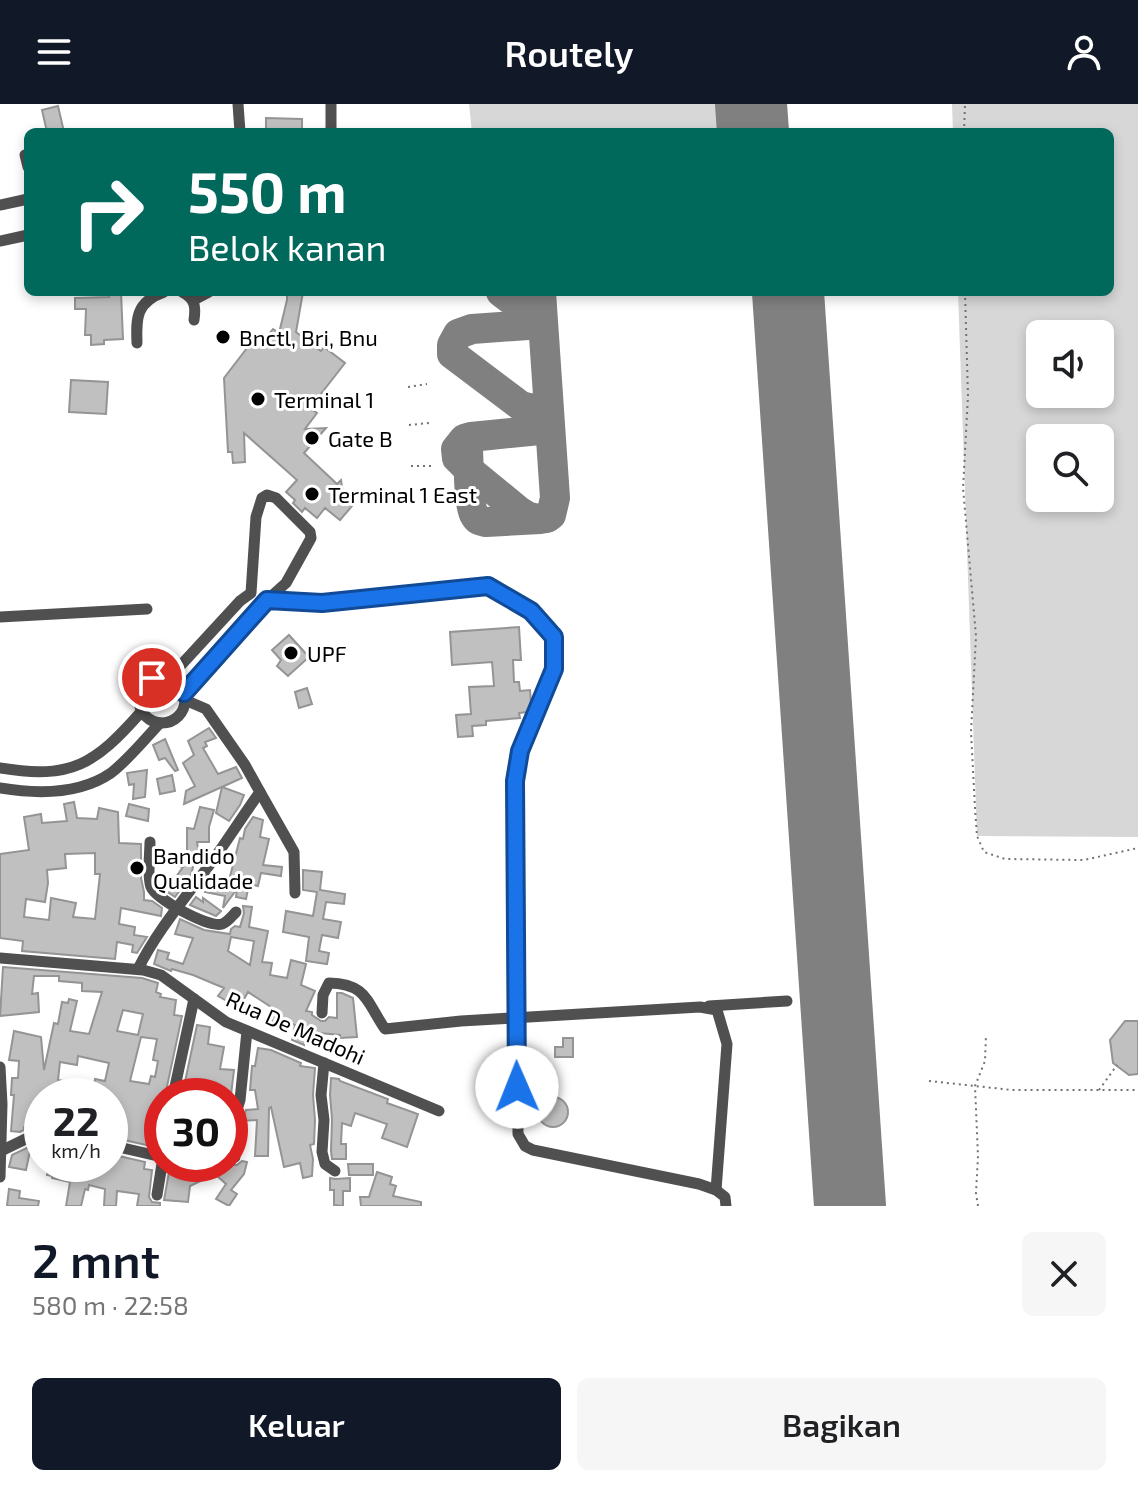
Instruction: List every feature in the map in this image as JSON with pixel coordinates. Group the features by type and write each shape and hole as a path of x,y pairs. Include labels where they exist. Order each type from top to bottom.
{"street":[{"path":"238,104 240,128"},
{"path":"331,104 331,128"},
{"path":"0,205 24,200"},
{"path":"0,241 24,236"},
{"path":"137,343 136,318 144,303 154,296"},
{"path":"188,296 194,300 196,307 194,320"},
{"path":"194,300 202,296"},
{"path":"170,677 251,593 256,517 262,498 267,495 276,498 310,532 311,538 286,583 267,600 185,697 180,715 167,723 152,721 141,712 139,702 144,684 161,676 170,677 181,686 185,697 206,709 245,765 294,852 295,893"},
{"path":"267,600 322,603 488,586 531,611 554,637 554,669 520,751 515,781 518,1134 525,1146 533,1150 699,1184 725,1197 726,1206"},
{"path":"0,617 147,609"},
{"path":"0,768 35,772 72,768 91,760 109,746 141,712"},
{"path":"0,788 37,792 84,786 109,774 160,723"},
{"path":"138,969 157,933 260,792"},
{"path":"150,842 150,885 155,892 177,909 213,925 228,921 236,912"},
{"name":"Rua De Madohi","path":"0,958 138,969 161,975 226,1022 439,1111"},
{"path":"322,1013 323,995 329,983 345,984 362,991 385,1029 787,1001"},
{"path":"177,1078 194,999"},
{"path":"700,1007 717,1010 727,1044 716,1190"},
{"path":"242,1078 247,1031"},
{"path":"324,1063 322,1152 325,1164 335,1171"},
{"path":"0,1067 0,1177"},
{"path":"1,1151 24,1140"},
{"path":"157,1195 159,1182"}],"path":[{"path":"964,128 965,104"},
{"path":"965,296 968,396 963,488 976,636 971,732 977,836 984,852 1005,859 1084,860 1138,848"},
{"path":"408,387 427,384"},
{"path":"409,425 429,423"},
{"path":"411,466 432,466"},
{"path":"978,1206 975,1086 985,1061 986,1035"},
{"path":"1098,1091 1117,1065"},
{"path":"929,1081 1012,1090 1138,1090"}],"shaded area":[{"path":"469,104 725,104 728,128 472,128"},
{"path":"952,104 1138,104 1138,837 977,836 958,296 1114,296 1114,128 953,128"}],"building":[{"path":"58,106 63,128 46,128 42,110"},
{"path":"266,118 302,119 302,128 266,128"},
{"path":"121,296 123,339 104,340 104,344 91,345 91,335 85,335 86,309 75,309 75,298"},
{"name":"Terminal 1","path":"287,296 302,296 296,332 321,351 324,347 345,363 310,408 317,413 305,429 326,428 304,453 337,484 341,480 344,500 352,506 340,520 325,508 317,518 305,508 302,512 286,492 297,480 244,433 245,462 233,463 232,452 228,452 224,378 254,339 259,343 273,329 279,333"},
{"path":"71,380 108,382 106,414 69,412"},
{"path":"519,627 521,660 513,660 514,682 519,682 520,691 530,690 531,703 527,712 519,713 520,718 486,721 486,725 472,726 473,736 458,737 456,715 471,714 469,687 494,686 492,662 452,665 450,632"},
{"name":"UPF","path":"289,635 309,657 288,676 277,666 281,660 272,650"},
{"path":"307,688 312,704 299,708 295,692"},
{"path":"209,728 216,738 205,742 207,746 203,748 218,774 236,767 242,778 184,804 186,791 195,786 183,763 194,755 188,741"},
{"path":"165,739 178,770 175,771 165,758 159,760 153,745"},
{"path":"147,770 145,797 133,799 134,784 129,785 127,773"},
{"path":"172,775 175,791 160,794 157,779"},
{"path":"222,787 244,795 229,821 216,813"},
{"path":"74,802 77,818 97,819 99,808 118,812 119,843 141,844 144,900 162,908 161,916 121,908 119,924 135,927 134,935 147,937 137,953 132,952 133,945 117,942 115,959 22,951 23,941 0,938 0,854 29,850 24,817 41,814 42,823 67,821 64,804","holes":["95,853 95,874 100,874 95,919 73,917 76,903 51,898 49,920 24,917 26,899 45,902 47,870 66,868 65,854"]},
{"path":"129,804 149,809 148,821 126,816"},
{"path":"200,807 214,810 209,842 197,842 191,875 175,897 166,891 183,867 179,866 182,856 187,857 187,828 194,829"},
{"path":"253,817 263,820 260,837 269,839 263,865 282,867 281,876 261,873 258,886 249,884 246,899 236,897 237,889 223,908 225,896 205,892 207,884 227,888 240,838 243,839"},
{"path":"303,870 322,872 320,890 345,894 344,904 326,902 323,919 341,922 338,938 322,935 319,951 329,953 327,964 306,961 309,937 283,932 286,911 313,916 317,892 303,890"},
{"path":"196,897 203,902 203,898 221,911 216,916 190,905"},
{"path":"243,906 252,907 249,927 268,931 262,962 272,963 270,975 287,978 291,960 306,964 301,985 315,991 306,1011 312,1012 321,1021 329,1017 337,1018 337,993 353,998 357,1037 340,1038 340,1035 309,1032 304,1045 292,1040 295,1025 281,1019 279,1024 266,1018 271,1007 248,992 239,1008 218,996 224,988 154,964 158,950 169,953 167,959 183,964 193,938 175,934 180,919 204,930 230,934 235,926 240,927","holes":["231,937 254,941 250,965 228,951"]},
{"path":"3,967 142,978 158,983 156,992 161,994 160,997 176,1000 174,1015 182,1016 169,1078 150,1078 155,1077 158,1061 153,1060 157,1039 141,1037 130,1081 144,1083 144,1144 128,1141 128,1078 106,1078 109,1063 78,1056 77,1065 60,1062 58,1078 24,1078 24,1130 11,1131 12,1078 18,1078 19,1061 9,1060 14,1031 41,1037 44,1070 62,1002 68,1003 69,999 77,1001 70,1031 89,1034 102,992 82,991 82,983 59,981 59,976 34,976 32,994 38,993 39,1012 0,1016","holes":["123,1010 143,1014 138,1035 117,1031"]},
{"path":"1125,1021 1138,1021 1138,1074 1129,1075 1113,1063 1110,1040"},
{"path":"197,1025 210,1027 208,1044 224,1047 220,1069 234,1070 233,1078 186,1078"},
{"path":"563,1038 573,1038 573,1057 555,1057 555,1047 563,1047"},
{"path":"258,1048 271,1050 301,1063 300,1066 315,1068 314,1144 310,1145 312,1176 303,1178 300,1163 284,1167 271,1107 268,1156 255,1156 257,1120 248,1121 248,1110 258,1109 255,1090 250,1090 252,1066 255,1066"},
{"path":"331,1078 418,1114 407,1147 382,1138 387,1124 355,1113 351,1126 342,1123 341,1144 346,1144 346,1159 332,1159"},
{"path":"553,1097 559,1098 567,1106 567,1118 559,1126 553,1127 547,1126 539,1118 538,1112 539,1106 547,1098"},
{"path":"24,1149 24,1170 9,1167 12,1155"},
{"path":"128,1158 144,1162 144,1182 151,1182 149,1197 152,1202 160,1203 160,1206 137,1206 139,1194 117,1191 116,1206 104,1206 105,1189 89,1185 81,1206 66,1206 70,1182 128,1182"},
{"path":"348,1164 373,1164 373,1175 349,1175"},
{"path":"377,1172 392,1177 390,1184 396,1186 393,1196 421,1202 421,1206 361,1206 360,1197 369,1197"},
{"path":"330,1178 350,1178 350,1191 343,1191 343,1206 334,1205"},
{"path":"167,1182 198,1182 190,1186 188,1202 164,1200"},
{"path":"224,1182 238,1182 231,1190 237,1194 229,1206 216,1199 226,1184"},
{"path":"9,1189 20,1191 19,1198 39,1201 38,1206 7,1206"}],"taxiway":[{"path":"506,296 521,304 535,296"},
{"path":"468,450 471,503 477,519 486,522 540,519 551,515 555,498 541,296"},
{"path":"542,310 535,322 528,325 472,329 458,334 452,345 452,354 521,406 536,408 543,406 548,399"},
{"path":"538,519 519,511 469,470 457,458 456,449 464,439 471,437 540,430 545,428 549,418"}],"runway":[{"path":"751,104 753,128"},
{"path":"788,296 850,1206"}],"place":[{"name":"Bnctl, Bri, Bnu","path":"223,337"},
{"name":"Terminal 1","path":"258,399"},
{"name":"Gate B","path":"312,438"},
{"name":"Terminal 1 East","path":"312,494"},
{"name":"UPF","path":"291,653"},
{"name":"Bandido Qualidade","path":"137,868"}],"route":[{"path":"152,678 170,677 184,693 267,600 322,603 488,586 531,611 554,637 554,669 520,751 515,781 517,1087"}]}
